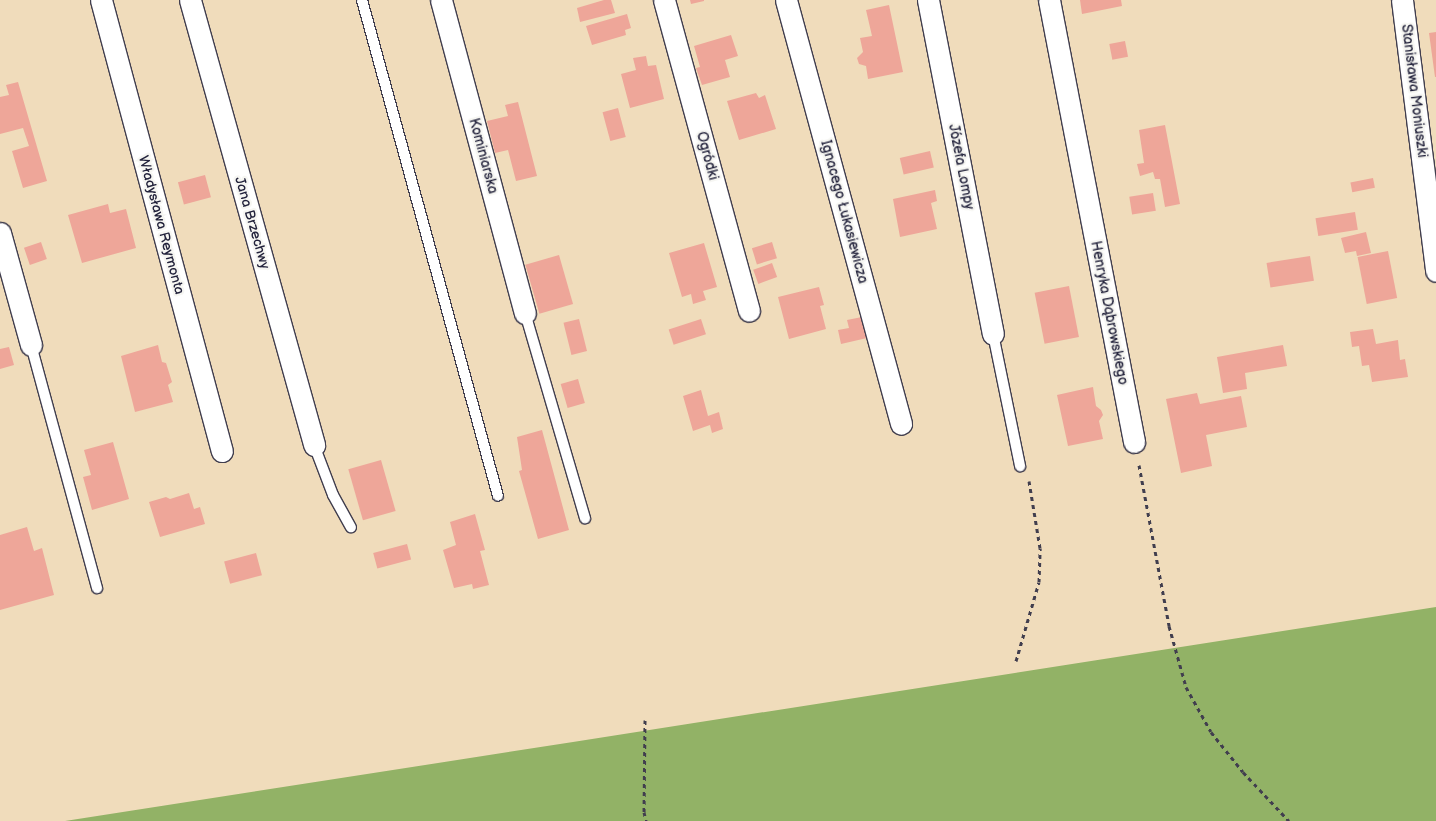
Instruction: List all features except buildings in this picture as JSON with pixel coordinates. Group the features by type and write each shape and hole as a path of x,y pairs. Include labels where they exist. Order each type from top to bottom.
{"street":[{"name":"Władysława Reymonta","path":"100,0 222,451"},
{"name":"Jana Brzechwy","path":"190,0 314,445"},
{"name":"Kominiarska","path":"441,0 526,313"},
{"name":"Ogródki","path":"664,0 749,311"},
{"name":"Ignacego Łukasiewicza","path":"786,0 901,424"},
{"name":"Józefa Lompy","path":"928,0 993,334"},
{"name":"Henryka Dąbrowskiego","path":"1049,0 1134,442"},
{"name":"Stanisława Moniuszki","path":"1402,0 1436,271"},
{"path":"0,233 31,345"}],"lane":[{"path":"362,0 498,496"},
{"path":"526,313 585,518"},
{"path":"993,334 1020,466"},
{"path":"31,345 97,588"},
{"path":"314,445 333,495 351,527"}],"path":[{"path":"1134,442 1169,626 1186,687 1211,732 1242,772 1289,821"},
{"path":"1016,661 1039,582 1040,548 1028,476 1020,466"},
{"path":"645,720 644,812 646,821"}],"green space":[{"path":"1436,607 1436,821 65,821 573,742"}]}
